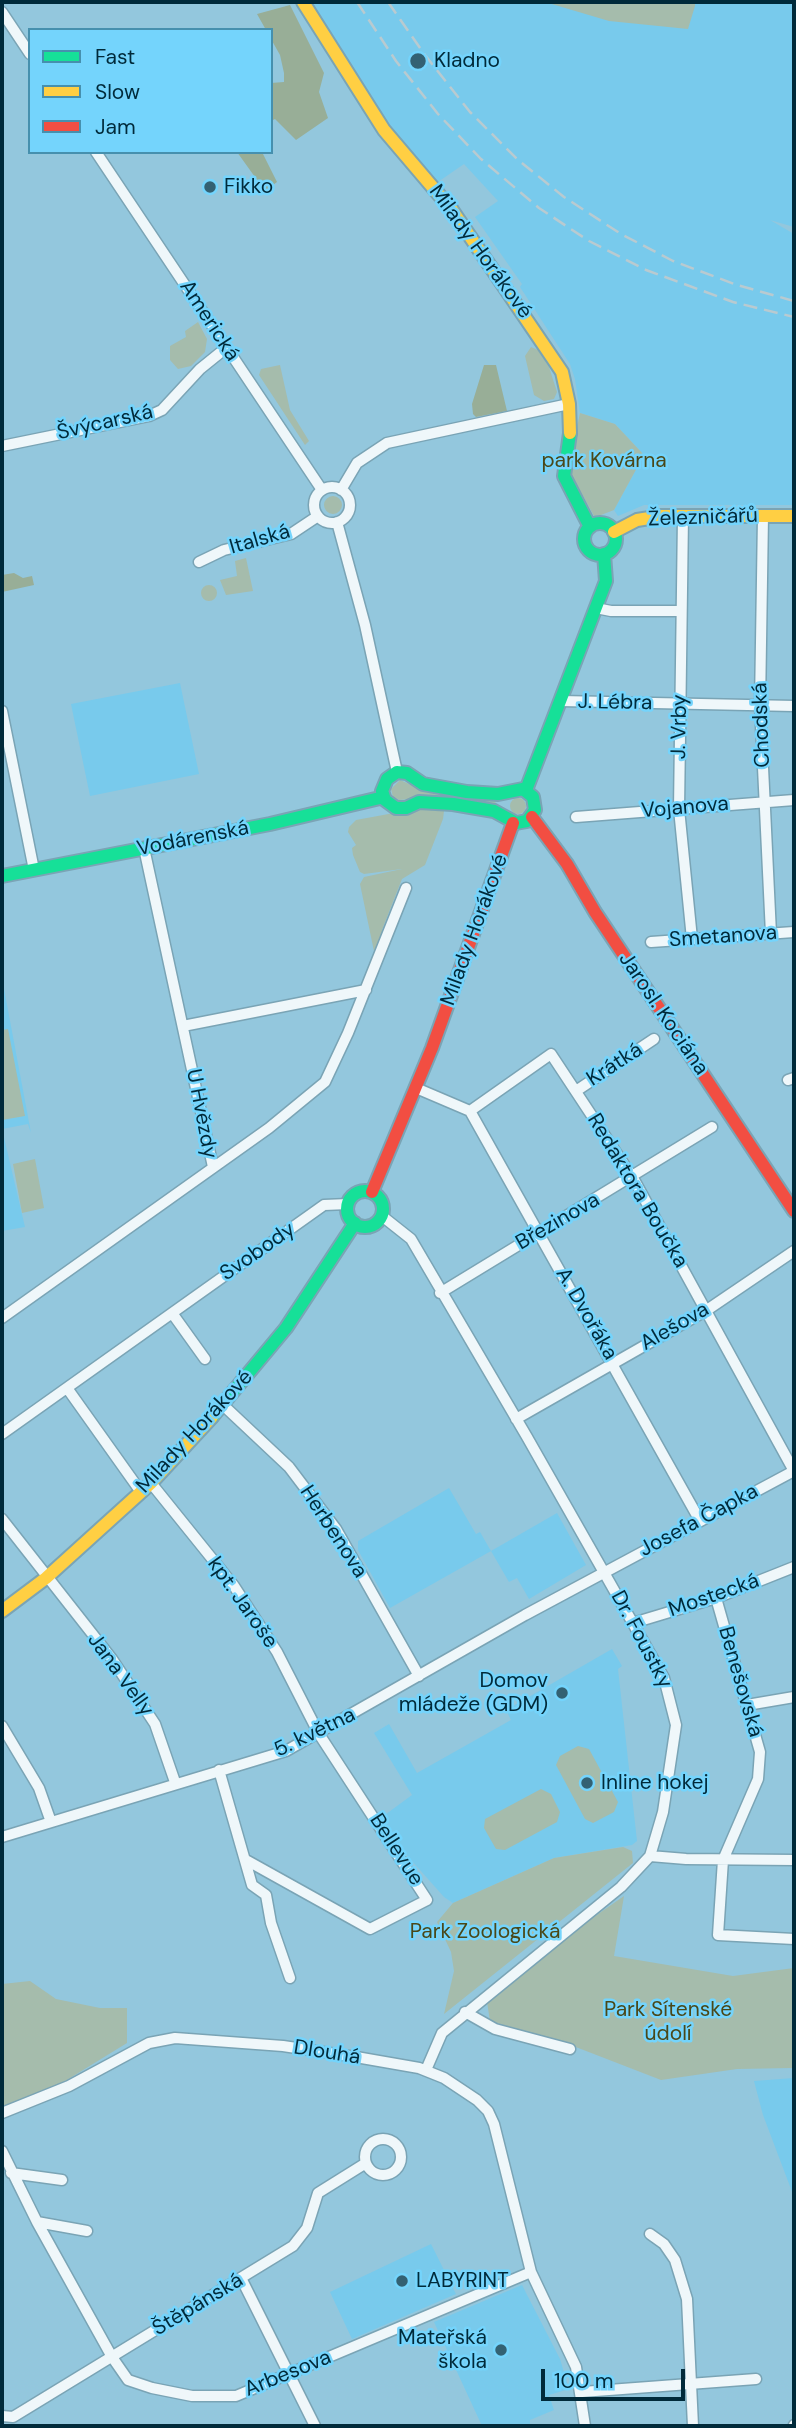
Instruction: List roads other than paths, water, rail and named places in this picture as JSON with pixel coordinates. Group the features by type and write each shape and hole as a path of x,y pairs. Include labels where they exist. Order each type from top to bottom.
{"main road":[{"name":"Milady Horákové","path":"303,2 384,130 452,210 562,372 569,404 564,475 573,498 590,527"},
{"name":"Železničářů","path":"614,532 645,518 794,516"},
{"path":"605,524 614,532 614,546 604,554 596,554 586,546 584,538 590,527 605,524"},
{"path":"526,790 606,581 604,554"},
{"path":"397,772 407,773 423,784 467,792 494,794 517,788 526,790 535,800 532,817 523,822 513,822 494,811 453,804 419,802 399,809 390,805 384,797 385,782 397,772"},
{"name":"Vodárenská","path":"2,876 270,824 384,797"},
{"name":"Jarosl. Kociána","path":"532,817 561,855 595,912 794,1211"},
{"name":"Milady Horákové","path":"372,1192 416,1088 513,822"},
{"path":"372,1192 381,1200 382,1216 368,1227 355,1223 348,1216 348,1204 355,1194 372,1192"},
{"name":"Milady Horákové","path":"2,1611 46,1578 146,1487 223,1405 286,1328 355,1223"}],"street":[{"path":"2,12 5,22 28,51"},
{"name":"Americká","path":"97,154 322,490"},
{"name":"Švýcarská","path":"2,446 149,416 162,410 200,369 226,348"},
{"path":"341,490 357,463 387,443 569,404"},
{"path":"331,487 341,490 348,497 346,516 337,522 325,521 318,516 315,501 322,490 331,487"},
{"name":"Italská","path":"200,562 224,550 291,534 318,516"},
{"name":"J. Vrby","path":"682,516 679,809 692,939"},
{"name":"Chodská","path":"763,516 760,705 771,934"},
{"path":"337,522 365,625 397,772"},
{"path":"596,608 611,611 681,611"},
{"name":"J. Lébra","path":"561,701 794,706"},
{"path":"2,711 34,870"},
{"name":"Vojanova","path":"576,817 794,800"},
{"name":"U Hvězdy","path":"2,1318 213,1167 144,848"},
{"path":"213,1167 269,1128 325,1082 366,990 406,888"},
{"name":"Smetanova","path":"651,942 794,932"},
{"path":"183,1026 366,990"},
{"name":"Krátká","path":"576,1091 654,1039"},
{"name":"Redaktora Boučka","path":"470,1111 551,1054 633,1178 794,1471"},
{"path":"416,1088 470,1111"},
{"name":"A. Dvořáka","path":"470,1111 699,1519"},
{"name":"Březinova","path":"440,1293 712,1128"},
{"name":"Svobody","path":"2,1434 324,1205 348,1204"},
{"name":"Dr. Foustky","path":"382,1216 411,1239 634,1623 664,1678 676,1726 663,1812 650,1856 621,1887 442,2033 426,2070"},
{"name":"Alešova","path":"516,1419 707,1310 794,1251"},
{"path":"172,1313 205,1359"},
{"name":"kpt. Jaroše","path":"67,1388 146,1487 234,1586 277,1652 319,1734"},
{"name":"Herbenova","path":"223,1405 289,1467 336,1530 419,1676"},
{"name":"Josefa Čapka","path":"604,1572 699,1519 794,1471"},
{"name":"Jana Velly","path":"2,1519 46,1578 112,1658 155,1724 175,1782"},
{"name":"Mostecká","path":"634,1623 716,1598 794,1567"},
{"name":"5. května","path":"2,1836 175,1782 286,1751 604,1572"},
{"name":"Benešovská","path":"716,1598 760,1752 758,1779 723,1860 718,1935 794,1939"},
{"path":"747,1705 794,1697"},
{"path":"2,1726 39,1788 51,1822"},
{"name":"Bellevue","path":"246,1860 370,1929 427,1900 319,1734"},
{"path":"219,1770 252,1885 266,1895 271,1923 290,1978"},
{"path":"650,1856 794,1860"},
{"path":"465,2012 495,2029 570,2049"},
{"name":"Dlouhá","path":"2,2113 69,2086 149,2043 175,2038 283,2046 426,2070 459,2086 488,2111 498,2139 531,2272 576,2367 582,2392 585,2426"},
{"name":"Arbesova","path":"2,2151 37,2222 112,2357 128,2380 152,2388 192,2396 236,2396 531,2272"},
{"name":"Štěpánská","path":"2,2415 13,2417 293,2246 307,2228 318,2193 366,2163"},
{"path":"11,2173 62,2180"},
{"path":"37,2222 87,2231"},
{"path":"650,2234 664,2244 682,2277 687,2299 693,2426"},
{"path":"241,2278 315,2426"},
{"path":"582,2392 756,2379"},
{"path":"2,2415 11,2426"}],"railway":[{"path":"357,2 396,61 438,114 481,159 539,208 589,241 646,270 733,302 794,317"},
{"path":"388,2 470,112 517,159 564,197 621,234 673,261 737,285 794,301"}],"place":[{"name":"Kladno","path":"418,61"},
{"name":"Fikko","path":"210,187"},
{"name":"Domov mládeže (GDM)","path":"562,1693"},
{"name":"Inline hokej","path":"587,1783"},
{"name":"LABYRINT","path":"402,2281"},
{"name":"Mateřská škola","path":"501,2350"}],"park label":[{"name":"park Kovárna","path":"604,461"},
{"name":"Park Zoologická","path":"485,1932"},
{"name":"Park Sítenské údolí","path":"668,2022"}]}
